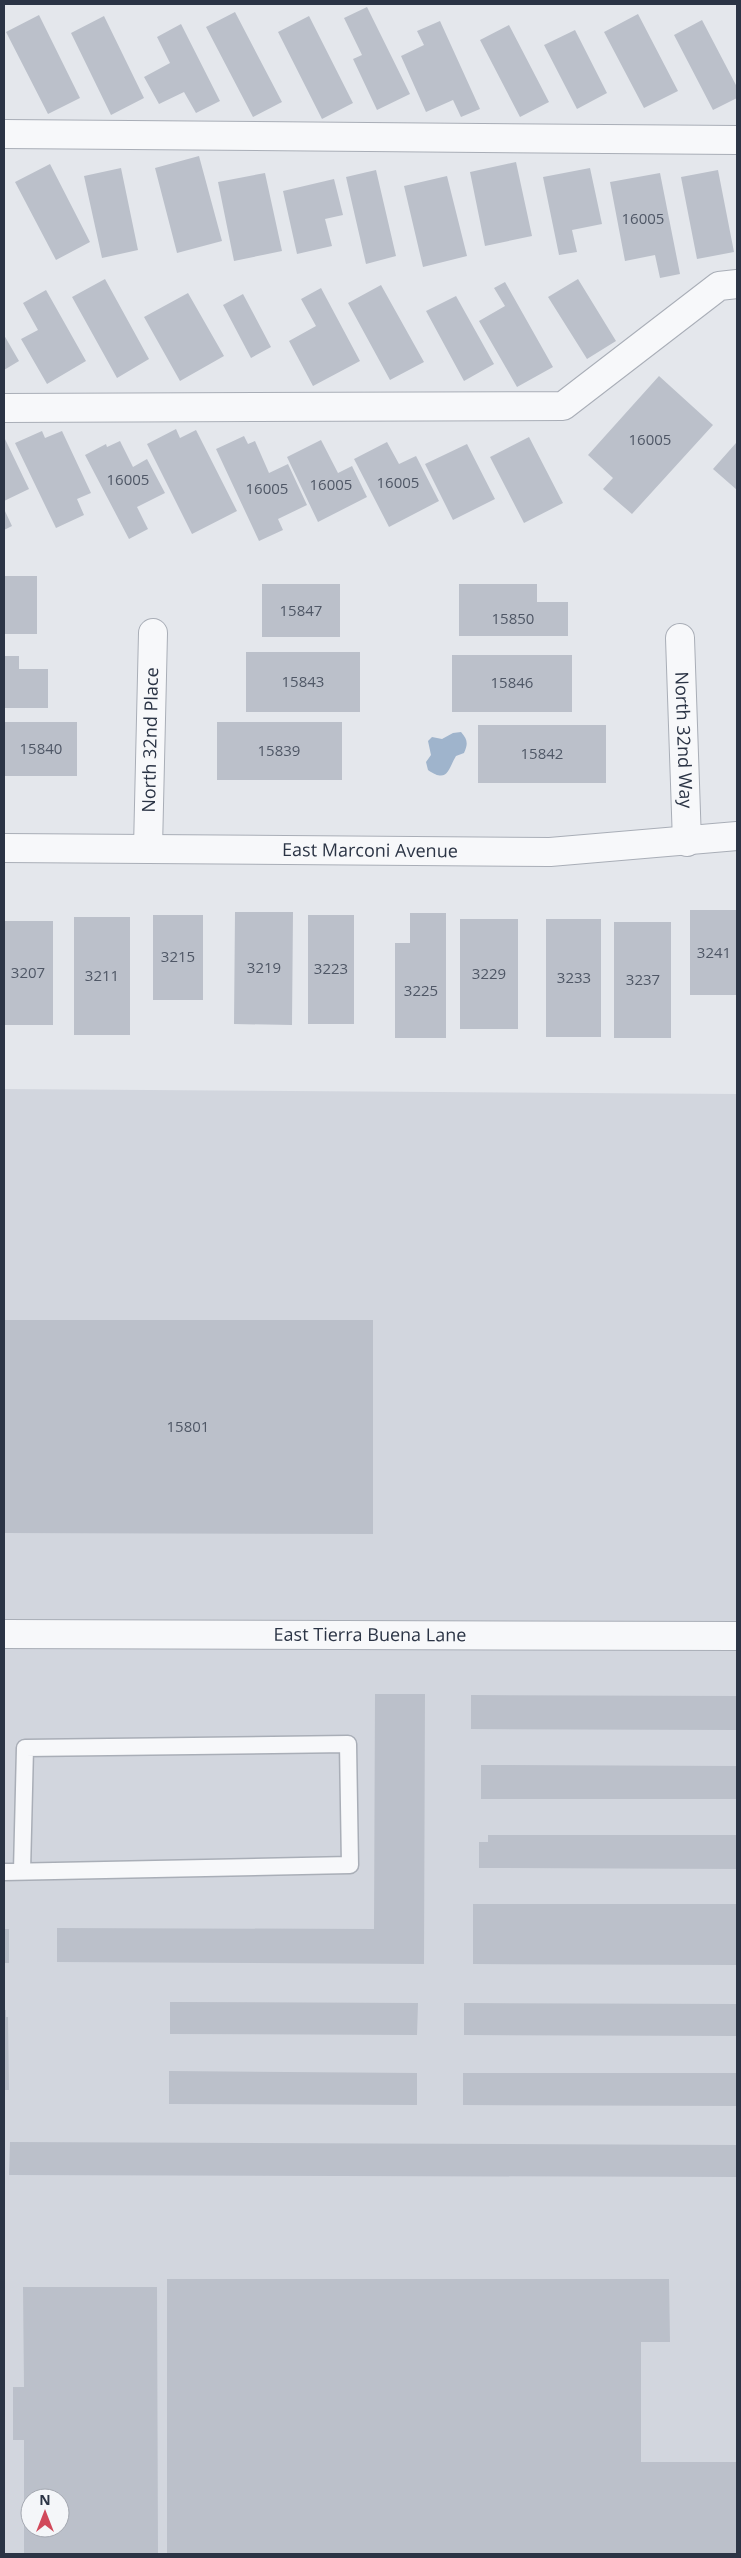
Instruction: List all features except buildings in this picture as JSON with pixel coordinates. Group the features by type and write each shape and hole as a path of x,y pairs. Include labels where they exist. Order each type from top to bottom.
{"street":[{"path":"4,134 737,140"},
{"path":"4,408 564,406 719,286 737,284"},
{"name":"North 32nd Place","path":"148,848 154,632"},
{"name":"North 32nd Way","path":"680,638 686,842"},
{"name":"East Marconi Avenue","path":"4,848 550,852 686,842 737,836"},
{"name":"East Tierra Buena Lane","path":"4,1634 737,1636"}],"lane":[{"path":"4,1872 350,1865 348,1744 25,1748 22,1871"}],"shaded area":[{"path":"4,1089 737,1094 737,2554 4,2554"}],"water":[{"path":"461,732 467,742 464,753 456,756 449,770 444,775 440,776 428,770 426,762 431,755 428,741 432,737 442,739 453,733"}]}
